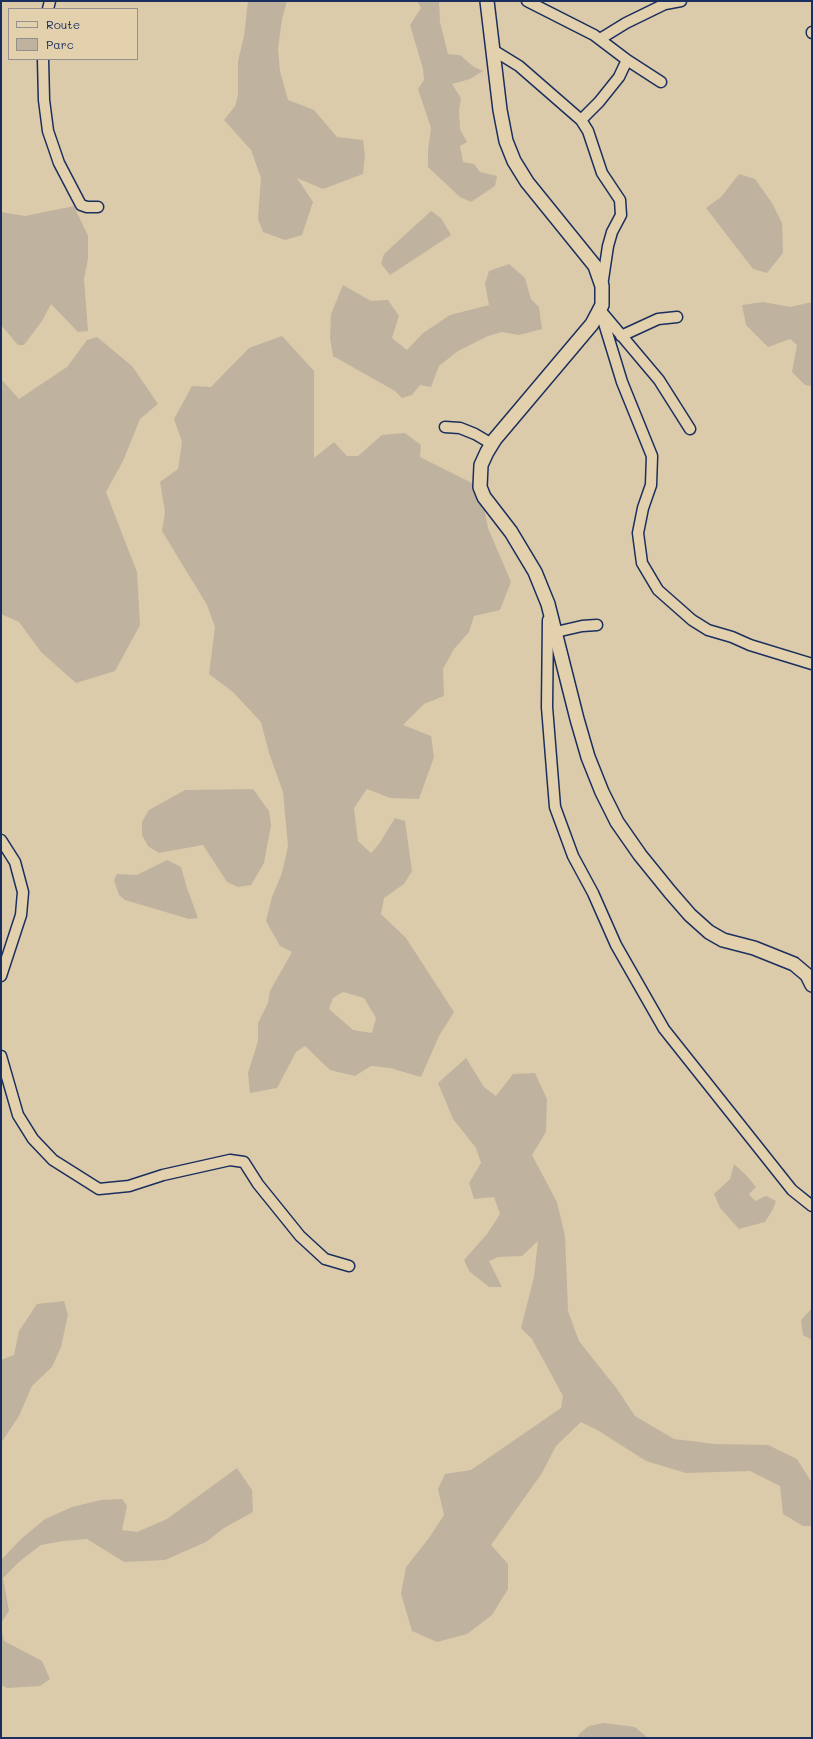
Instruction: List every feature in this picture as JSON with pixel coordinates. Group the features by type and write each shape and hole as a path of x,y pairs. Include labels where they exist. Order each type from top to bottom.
{"main road":[{"path":"487,1 500,110 506,141 514,161 527,182 595,266 602,286 602,305 592,324 492,444 481,465 480,487 484,496 511,532 535,572 548,604 577,718 602,792 617,822 640,855 690,915 709,932 723,940 768,953 794,964 807,975 812,985"}],"street":[{"path":"527,1 594,34 627,60 661,82"},
{"path":"600,39 665,4 681,1"},
{"path":"493,50 519,66 581,120 588,131 602,173 620,200 621,215 612,232 608,246 602,286"},
{"path":"43,60 44,100 48,131 59,162 81,205 87,207 98,207"},
{"path":"581,120 599,102 618,77 627,60"},
{"path":"600,310 659,380 690,429"},
{"path":"600,310 622,382 652,456 651,484 643,508 638,534 642,563 658,590 692,620 708,630 732,637 750,645 812,664"},
{"path":"621,336 658,319 677,317"},
{"path":"444,427 460,428 475,434 492,444"},
{"path":"548,604 548,707 555,807 573,856 593,893 616,945 664,1029 792,1190 812,1206"},
{"path":"556,632 582,626 597,625"},
{"path":"1,840 15,862 23,892 21,914 1,976"},
{"path":"1,1056 18,1115 33,1139 53,1160 99,1189 129,1186 163,1175 230,1160 244,1162 258,1184 300,1236 325,1258 349,1266"}],"green space":[{"path":"248,1 287,1 282,19 278,49 280,71 288,100 314,110 337,137 363,140 365,155 363,174 323,189 297,178 313,202 302,235 285,240 263,232 258,219 261,178 251,150 224,120 235,106 238,95 238,61 244,36"},
{"path":"417,1 439,1 440,22 448,54 460,55 474,67 483,71 470,79 452,84 461,98 459,110 460,129 467,142 460,146 463,162 474,164 480,172 497,176 495,186 471,202 460,197 428,167 428,150 431,128 418,89 424,80 423,69 410,25 421,8"},
{"path":"739,174 755,179 772,203 782,223 783,253 767,273 753,269 706,208 721,197"},
{"path":"74,206 88,236 88,259 84,279 88,331 78,332 51,304 42,321 24,345 18,345 1,325 1,212 25,216"},
{"path":"431,211 441,218 451,235 390,275 381,264 384,254"},
{"path":"509,264 525,278 531,299 539,307 542,329 519,335 502,332 488,336 458,351 439,366 431,387 420,385 412,395 402,398 395,391 333,356 330,338 331,314 343,285 371,301 388,300 399,316 392,338 407,350 423,333 450,315 489,305 485,284 489,271"},
{"path":"763,302 790,307 812,302 812,386 805,385 792,372 797,345 790,339 768,347 746,325 742,305"},
{"path":"282,336 314,371 314,458 334,442 347,456 358,456 382,435 405,433 421,445 420,457 480,487 488,528 511,582 500,610 474,616 469,632 454,649 443,669 444,696 424,704 403,725 431,736 434,757 419,799 390,798 367,789 354,808 358,841 371,853 379,844 395,818 405,821 412,871 404,884 384,898 381,914 406,938 454,1012 439,1036 421,1077 390,1068 371,1066 355,1076 330,1070 305,1046 296,1052 277,1088 250,1093 248,1073 258,1041 258,1023 268,1003 270,991 292,952 280,946 266,921 272,897 282,873 288,846 283,792 269,753 261,722 233,692 209,674 215,627 207,605 162,531 165,512 160,482 178,469 182,442 174,419 192,386 211,387 249,348","holes":["343,992 364,998 376,1018 372,1033 353,1030 329,1009 333,998"]},
{"path":"97,337 132,366 158,404 140,419 123,461 106,492 137,572 140,625 115,671 76,683 41,652 19,622 1,614 1,379 19,399 67,367 87,340"},
{"path":"253,789 269,811 271,825 264,863 251,885 238,887 227,882 203,845 159,853 148,846 142,835 142,822 149,810 185,790"},
{"path":"167,860 181,867 198,918 189,919 125,900 119,895 114,880 117,874 137,875"},
{"path":"466,1058 484,1087 496,1096 513,1074 535,1073 547,1099 546,1132 532,1155 557,1202 565,1236 568,1311 579,1341 617,1389 635,1416 674,1439 715,1444 768,1445 797,1459 812,1483 812,1526 803,1526 783,1514 780,1486 750,1471 686,1473 646,1461 599,1431 581,1422 556,1446 542,1473 491,1545 508,1564 508,1589 492,1615 467,1634 437,1642 412,1631 401,1594 406,1567 429,1538 444,1515 438,1489 445,1474 471,1470 561,1408 563,1396 532,1339 521,1328 534,1277 538,1241 522,1256 498,1257 489,1261 502,1287 489,1287 469,1271 464,1260 487,1234 500,1214 494,1197 474,1199 469,1183 481,1163 476,1148 453,1119 438,1083"},
{"path":"734,1164 756,1187 749,1194 755,1201 766,1196 776,1201 765,1222 739,1229 720,1208 714,1194 730,1179"},
{"path":"64,1301 68,1315 61,1347 52,1367 32,1386 19,1416 1,1443 1,1360 14,1355 19,1331 37,1304"},
{"path":"812,1308 812,1340 803,1335 801,1320"},
{"path":"237,1468 252,1490 253,1512 224,1528 206,1542 165,1560 124,1562 87,1539 41,1545 20,1561 3,1578 9,1611 1,1623 1,1560 20,1540 45,1519 72,1507 101,1500 122,1499 127,1506 122,1530 137,1532 167,1519"},
{"path":"1,1628 4,1641 42,1661 50,1679 40,1686 7,1688 1,1685"},
{"path":"604,1723 635,1727 648,1738 577,1738 580,1733 589,1726"}]}
